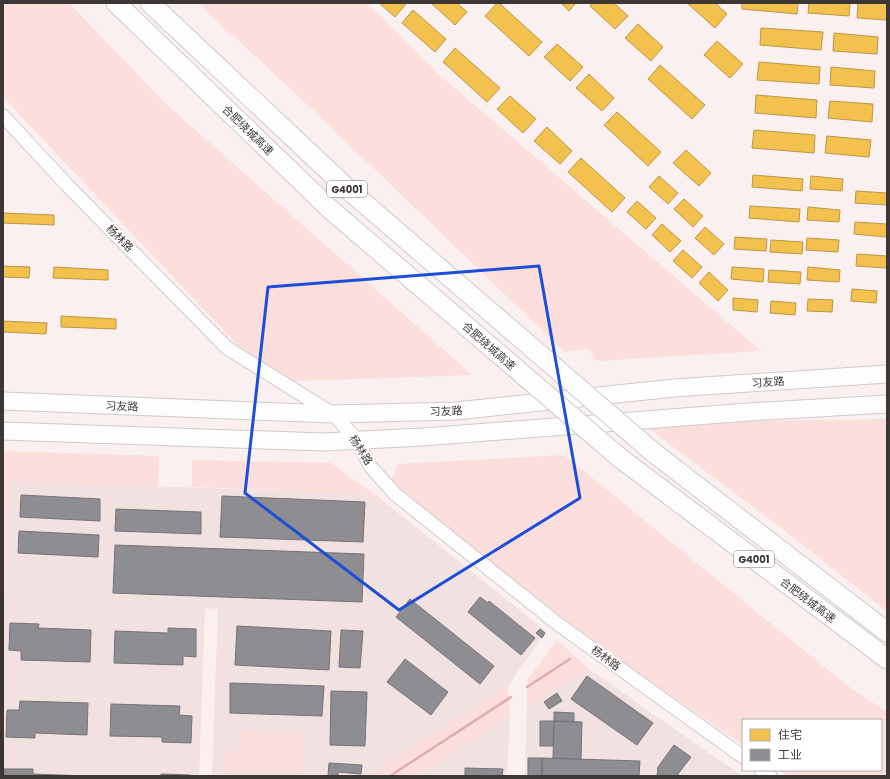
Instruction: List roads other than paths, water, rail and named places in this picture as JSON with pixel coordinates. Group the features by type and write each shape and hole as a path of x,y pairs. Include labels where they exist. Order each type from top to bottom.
{"highway":[{"name":"合肥绕城高速","path":"116,3 330,209 620,458 887,660"},
{"name":"合肥绕城高速","path":"150,3 351,192 654,453 887,632"}],"main road":[{"name":"习友路","path":"3,401 333,414 456,411 674,388 887,374"},
{"path":"3,430 315,442 423,437 748,412 887,404"}],"street":[{"name":"杨林路","path":"3,116 67,185 227,348 333,414 357,440 370,466 395,494 558,624 742,757"}],"waterway":[{"path":"527,687 570,659"},
{"path":"390,776 511,697"}]}
